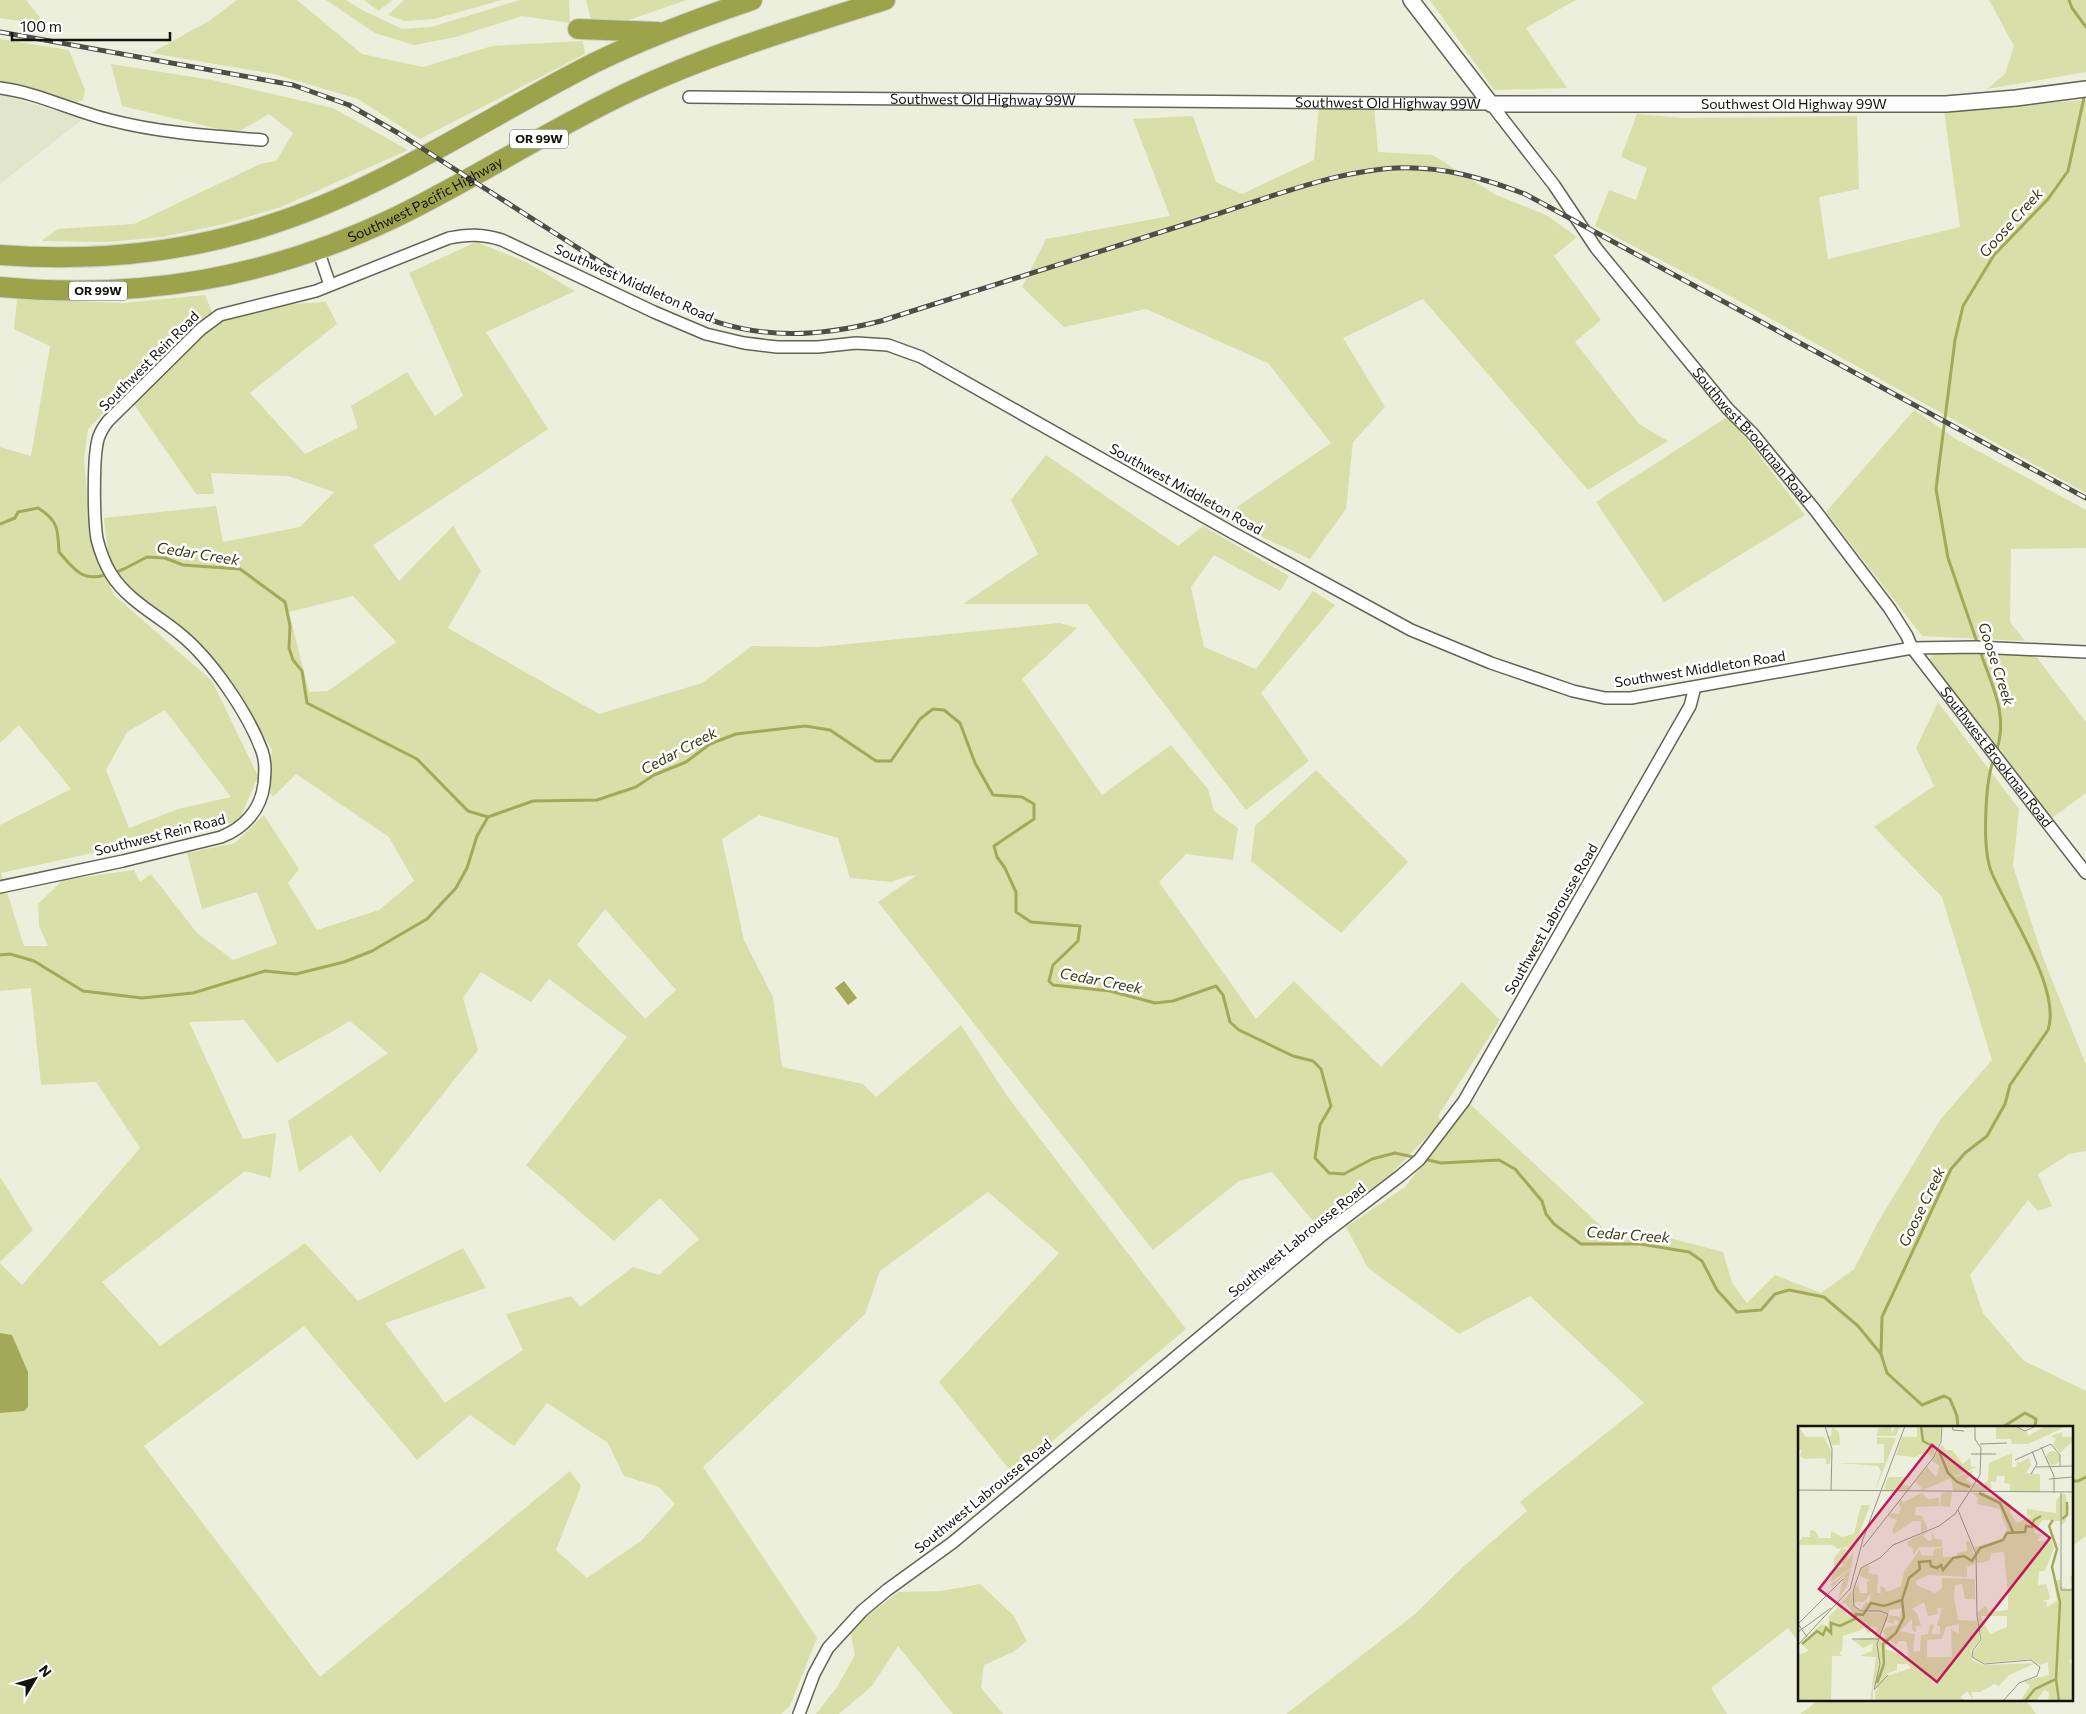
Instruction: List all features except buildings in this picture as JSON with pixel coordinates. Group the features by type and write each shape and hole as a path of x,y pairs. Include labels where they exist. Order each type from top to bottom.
{"highway":[{"name":"OR 99W","path":"0,254 71,258 150,252 220,239 273,224 344,196 388,175 587,67 664,32 752,0"},
{"name":"Southwest Pacific Highway","path":"0,287 110,291 166,286 236,274 318,250 398,216 607,103 670,74 757,40 885,0"},
{"path":"578,29 664,32"}],"street":[{"name":"Southwest Brookman Road","path":"1411,0 1554,185 1596,248 1728,409 1753,434 1815,510 1890,609 1907,636 1912,648 2086,873"},
{"path":"0,88 36,95 72,109 130,124 180,132 262,140"},
{"name":"Southwest Old Highway 99W","path":"689,96 1491,104 1946,104 2086,89"},
{"name":"Southwest Middleton Road","path":"330,285 449,238 466,234 484,235 502,240 654,312 706,334 744,343 778,347 818,347 856,343 888,345 929,362 1241,538 1411,630 1450,648 1573,690 1605,698 1631,698 1912,648 1976,647 2086,652"},
{"path":"318,250 330,285"},
{"name":"Southwest Rein Road","path":"0,887 123,861 221,837 235,832 243,825 260,801 265,770 262,752 235,699 207,663 181,635 135,600 112,575 100,548 96,530 96,454 99,435 108,421 201,329 220,315 306,294 330,285"},
{"name":"Southwest Labrousse Road","path":"799,1714 814,1674 828,1648 862,1611 887,1590 952,1543 1320,1237 1418,1160 1464,1101 1690,706 1695,686"}],"shaded area":[{"path":"0,0 26,0 46,25 0,18"},
{"path":"237,0 297,0 362,54 423,67 492,46 583,41 585,54 420,139 358,99 274,74 151,53 209,21"},
{"path":"326,0 346,0 360,9 402,29 431,27 520,0 569,0 570,23 522,16 456,37 414,45 375,33"},
{"path":"364,0 393,0 378,11"},
{"path":"404,0 502,0 434,19 405,21 388,15"},
{"path":"586,0 687,0 623,22 592,24"},
{"path":"1430,0 1576,0 1526,28 1567,88 1494,90"},
{"path":"1989,0 2086,0 2086,72 1987,89 2005,74 2014,46"},
{"path":"0,39 69,50 85,90 83,100 74,103 0,82"},
{"path":"111,64 212,80 333,108 408,150 281,207 224,224 162,237 108,242 41,241 58,229 134,224 260,164 276,161 293,133 269,114 236,133 122,106"},
{"path":"0,94 83,119 0,184"},
{"path":"2086,100 2086,493 1728,295 1595,226 1609,190 1636,200 1647,168 1621,157 1637,114 1684,118 1857,116 1859,189 1819,197 1828,259 1960,227 1944,111"},
{"path":"1319,106 1374,106 1378,152 1433,155 1494,194 1546,215 1577,237 1554,256 1601,320 1575,342 1639,424 1668,441 1588,490 1423,299 1343,338 1385,407 1353,442 1346,509 1310,559 1221,518 1331,443 1268,363 1146,309 1064,327 1022,287 1046,239 1170,216 1133,119 1193,116 1216,182 1242,194 1314,160"},
{"path":"476,242 526,262 575,291 486,332 548,429 373,545 399,581 453,526 481,571 448,628 599,714 702,683 752,646 818,647 1060,623 1077,628 1022,679 1102,795 1171,745 1208,789 1214,811 1238,828 1233,860 1186,854 1159,882 1256,1019 1294,981 1381,1067 1462,982 1500,1020 1438,1116 1441,1122 1390,1175 1318,1227 1272,1172 1239,1181 1153,1250 878,902 917,875 891,882 850,878 838,838 759,815 722,839 744,940 773,997 782,1067 863,1084 876,1097 961,1025 1007,1096 1186,1329 1013,1474 939,1382 1059,1253 988,1192 880,1271 865,1314 703,1467 817,1638 790,1706 781,1714 0,1714 0,1263 22,1285 140,1148 96,1082 41,1085 31,988 0,991 0,825 71,789 19,725 0,743 0,447 31,456 50,346 14,329 17,299 124,303 205,295 212,312 129,386 88,429 84,459 91,539 114,595 212,681 258,776 239,821 1,873 24,946 48,946 39,926 38,904 63,880 134,870 140,882 151,874 197,933 233,960 277,944 257,892 202,909 187,853 235,843 264,815 299,869 288,883 317,930 379,910 414,881 389,837 296,774 273,797 268,789 272,750 226,673 160,613 124,584 108,553 104,518 216,506 223,542 300,527 334,492 288,476 211,473 214,494 196,494 133,403 177,358 221,318 275,305 326,302 337,324 250,393 305,454 358,428 351,406 407,372 435,416 463,396 409,273","holes":["353,596 396,642 328,691 309,692 289,612","165,710 231,797 178,809 129,828 106,770 127,732","605,909 676,990 645,1019 577,945","481,972 531,1002 549,979 627,1037 526,1165 614,1241 660,1198 699,1239 659,1275 633,1267 580,1307 571,1296 506,1314 523,1350 445,1403 385,1323 486,1288 463,1248 358,1301 305,1243 160,1346 102,1282 245,1171 271,1178 276,1133 243,1139 189,1022 244,1020 277,1063 350,1021 388,1053 288,1121 299,1172 351,1135 380,1173 478,1050 463,998","304,1326 417,1460 470,1415 514,1446 547,1403 608,1443 624,1476 659,1487 675,1504 641,1541 587,1578 556,1550 581,1486 570,1471 320,1677 144,1446"]},
{"path":"1914,410 1956,439 2086,510 2086,548 2011,549 2010,622 2025,641 1922,636 1826,512"},
{"path":"1727,417 1738,428 1805,515 1664,602 1596,502"},
{"path":"1046,455 1178,546 1203,526 1289,576 1280,591 1214,555 1191,587 1204,647 1256,669 1313,591 1335,605 1261,693 1309,761 1246,810 1087,604 963,604 1038,554 1011,500"},
{"path":"1934,653 2035,655 2086,722 2086,793 2052,818 1928,661"},
{"path":"1938,702 2019,809 2013,866 2042,955 2086,1065 2086,1151 2069,1154 2038,1174 2052,1206 2038,1211 2028,1200 1970,1275 1983,1313 2024,1361 2086,1391 2086,1536 2074,1545 2074,1426 1798,1426 1798,1641 1788,1628 1711,1688 1727,1714 1286,1714 1415,1614 1464,1566 1527,1511 1520,1502 1644,1403 1530,1296 1459,1334 1368,1268 1346,1227 1405,1187 1470,1104 1616,1240 1666,1237 1723,1252 1732,1283 1747,1303 1775,1275 1821,1293 1854,1269 1878,1222 1940,1120 1992,1060 1942,897 1874,827 1934,786 1916,748"},
{"path":"1316,770 1408,862 1341,933 1251,861 1255,826"},
{"path":"844,981 857,998 848,1005 835,988"},
{"path":"0,1177 33,1230 0,1262"},
{"path":"0,1333 12,1335 28,1372 28,1407 24,1411 0,1413"},
{"path":"980,1584 1013,1615 1027,1641 1013,1652 984,1665 981,1688 1003,1714 953,1714 898,1646 872,1686 839,1714 816,1714 837,1687 855,1655 850,1630 898,1592 941,1591"},
{"path":"1816,1702 2027,1702 2036,1714 1800,1714"}],"waterway":[{"name":"Goose Creek","path":"2069,0 2072,8 2086,27"},
{"name":"Goose Creek","path":"1978,645 1948,558 1936,489 1955,340 1963,306 1994,255 2048,199 2068,171 2085,93"},
{"name":"Cedar Creek","path":"0,524 15,518 18,512 38,508 45,512 53,521 57,531 59,552 75,569 85,576 92,577 108,574"},
{"name":"Cedar Creek","path":"114,573 147,557 165,558 183,565 240,569 285,602 290,626 289,648 293,660 302,671 307,703 417,759 468,811 488,817 533,801 597,800 636,787 654,775 686,762 710,744 736,734 805,726 830,730 876,761 891,761 920,719 933,709 944,710 960,723 975,763 993,795 1022,797 1034,804 1034,819 994,846 997,857 1005,868 1016,892 1016,912 1031,922 1080,926 1078,941 1053,965 1049,981 1053,985 1110,991 1155,1003 1173,1001 1216,986 1223,995 1230,1022 1239,1030 1293,1056 1313,1061 1321,1069 1331,1106 1320,1125 1315,1158 1329,1173 1344,1174 1372,1159 1395,1153 1418,1158"},
{"name":"Goose Creek","path":"1980,651 1994,689 2000,713 2000,738 1996,752"},
{"name":"Goose Creek","path":"1881,1354 1882,1317 1951,1169 1965,1153 1987,1136 2005,1104 2010,1085 2048,1030 2050,1013 2047,993 2040,972 2031,950 1991,871 1988,860 1986,814 1988,782 1994,758"},
{"path":"0,955 10,954 34,961 83,991 142,998 193,993 265,971 296,974 344,962 372,951 427,919 456,888 467,868 477,836 488,817"},
{"name":"Cedar Creek","path":"1424,1159 1441,1163 1499,1160 1515,1169 1542,1201 1546,1214 1554,1224 1581,1244 1640,1244 1689,1252 1702,1261 1717,1290 1737,1312 1761,1310 1775,1294 1789,1290 1824,1297 1858,1326 1881,1354 1887,1373 1922,1405 1944,1396 1950,1399 1957,1416 1958,1426"},
{"name":"Cedar Creek","path":"2004,1426 2025,1413 2036,1419 2035,1426"},
{"name":"Cedar Creek","path":"2074,1481 2086,1477"}],"railway":[{"path":"0,32 293,85 349,105 398,133 604,265 677,306 712,321 749,330 788,334 832,331 881,321 1323,180 1372,170 1396,168 1430,169 1462,174 1525,194 2086,498"}]}
